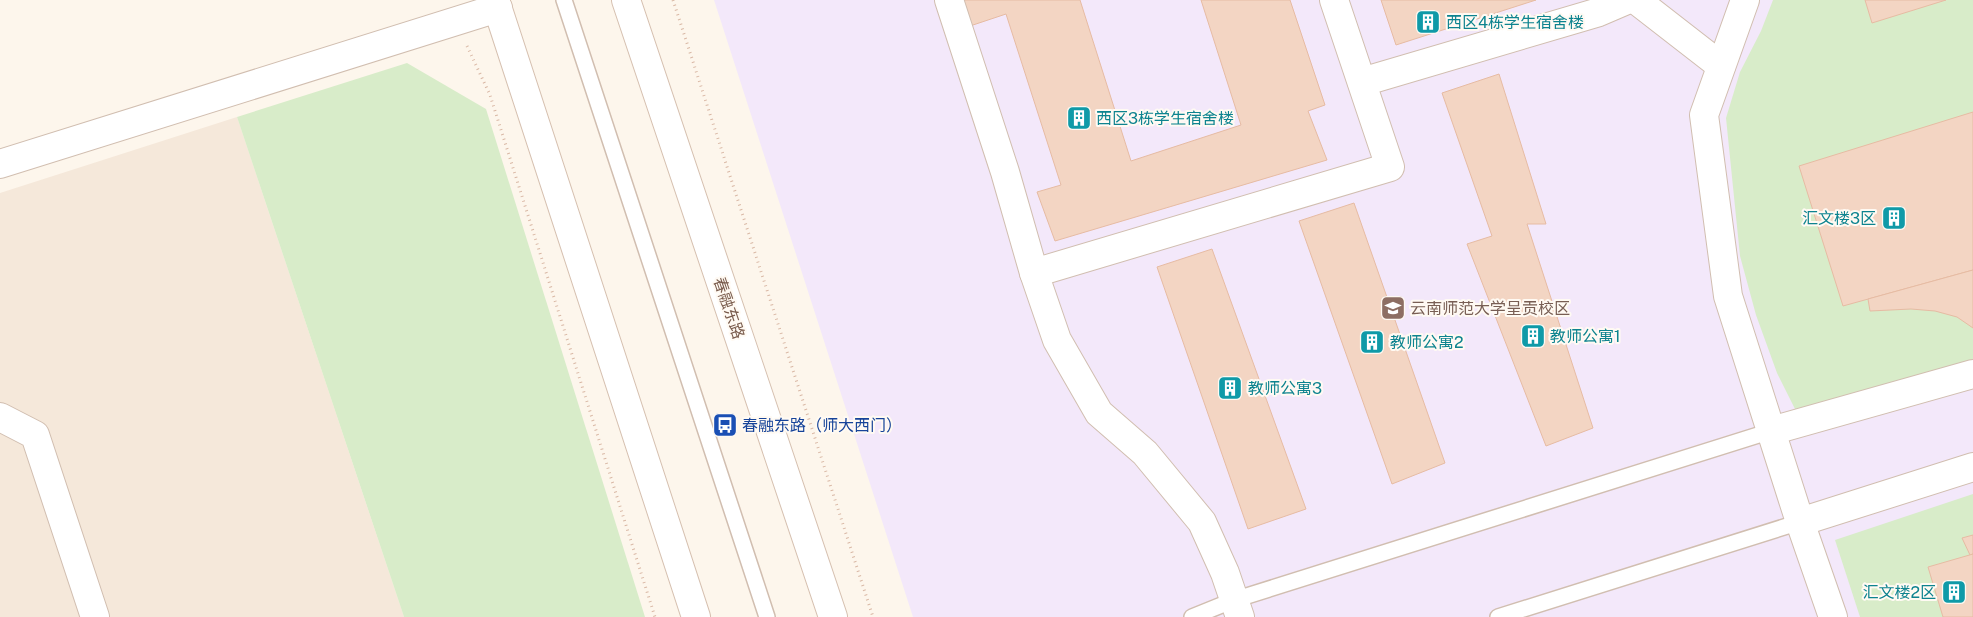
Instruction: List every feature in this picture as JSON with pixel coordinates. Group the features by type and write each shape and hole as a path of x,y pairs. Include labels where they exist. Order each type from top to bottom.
{"street":[{"name":"春融东路","path":"626,0 833,617"},
{"path":"949,0 1057,340 1099,413 1145,453 1202,522 1224,572 1237,608"},
{"path":"1034,272 1390,167 1334,0"},
{"path":"1362,82 1599,12 1627,0"},
{"path":"1636,0 1721,66"},
{"path":"1745,0 1704,114 1728,296 1800,522 1833,617"},
{"path":"0,164 456,21 497,4 696,617"},
{"path":"1771,431 1973,374"},
{"path":"0,418 35,435 95,617"},
{"path":"1800,522 1973,467"}],"lane":[{"path":"564,0 767,617"},
{"path":"1192,617 1237,608 1771,431"},
{"path":"1498,617 1800,522"}],"path":[{"path":"673,0 873,617"},
{"path":"456,21 490,95 656,617"}],"shaded area":[{"name":"云南师范大学呈贡校区","path":"714,0 1973,0 1973,617 913,617"},
{"path":"237,117 404,617 0,617 0,193"}],"green space":[{"path":"1773,0 1973,0 1973,374 1804,427 1777,373 1756,315 1740,256 1726,118 1740,72 1761,31"},
{"path":"407,63 486,109 645,617 404,617 237,117"},
{"path":"1973,494 1973,617 1860,617 1835,540"}],"building":[{"name":"西区3栋学生宿舍楼","path":"962,0 1080,0 1131,161 1241,125 1201,0 1290,0 1325,105 1308,111 1327,160 1055,241 1037,192 1061,185 1006,14 970,26"},
{"name":"西区4栋学生宿舍楼","path":"1381,0 1536,0 1396,45"},
{"path":"1865,0 1946,0 1872,23"},
{"name":"教师公寓1","path":"1499,74 1546,224 1527,224 1593,428 1546,446 1467,244 1492,236 1442,93"},
{"name":"汇文楼3区","path":"1973,112 1973,270 1843,306 1799,166"},
{"name":"教师公寓2","path":"1354,203 1445,463 1392,484 1299,221"},
{"name":"教师公寓3","path":"1212,249 1306,509 1248,529 1157,267"},
{"path":"1973,270 1973,328 1957,317 1935,311 1911,309 1870,311 1868,299"},
{"path":"1973,535 1973,554 1970,555 1962,538"},
{"name":"汇文楼2区","path":"1973,554 1973,617 1943,617 1928,567"}],"place":[{"name":"西区4栋学生宿舍楼","path":"1428,22"},
{"name":"西区3栋学生宿舍楼","path":"1079,118"},
{"name":"汇文楼3区","path":"1894,218"},
{"name":"云南师范大学呈贡校区","path":"1393,308"},
{"name":"教师公寓1","path":"1533,336"},
{"name":"教师公寓2","path":"1372,342"},
{"name":"教师公寓3","path":"1230,388"},
{"name":"春融东路（师大西门）","path":"725,425"},
{"name":"汇文楼2区","path":"1954,592"}]}
